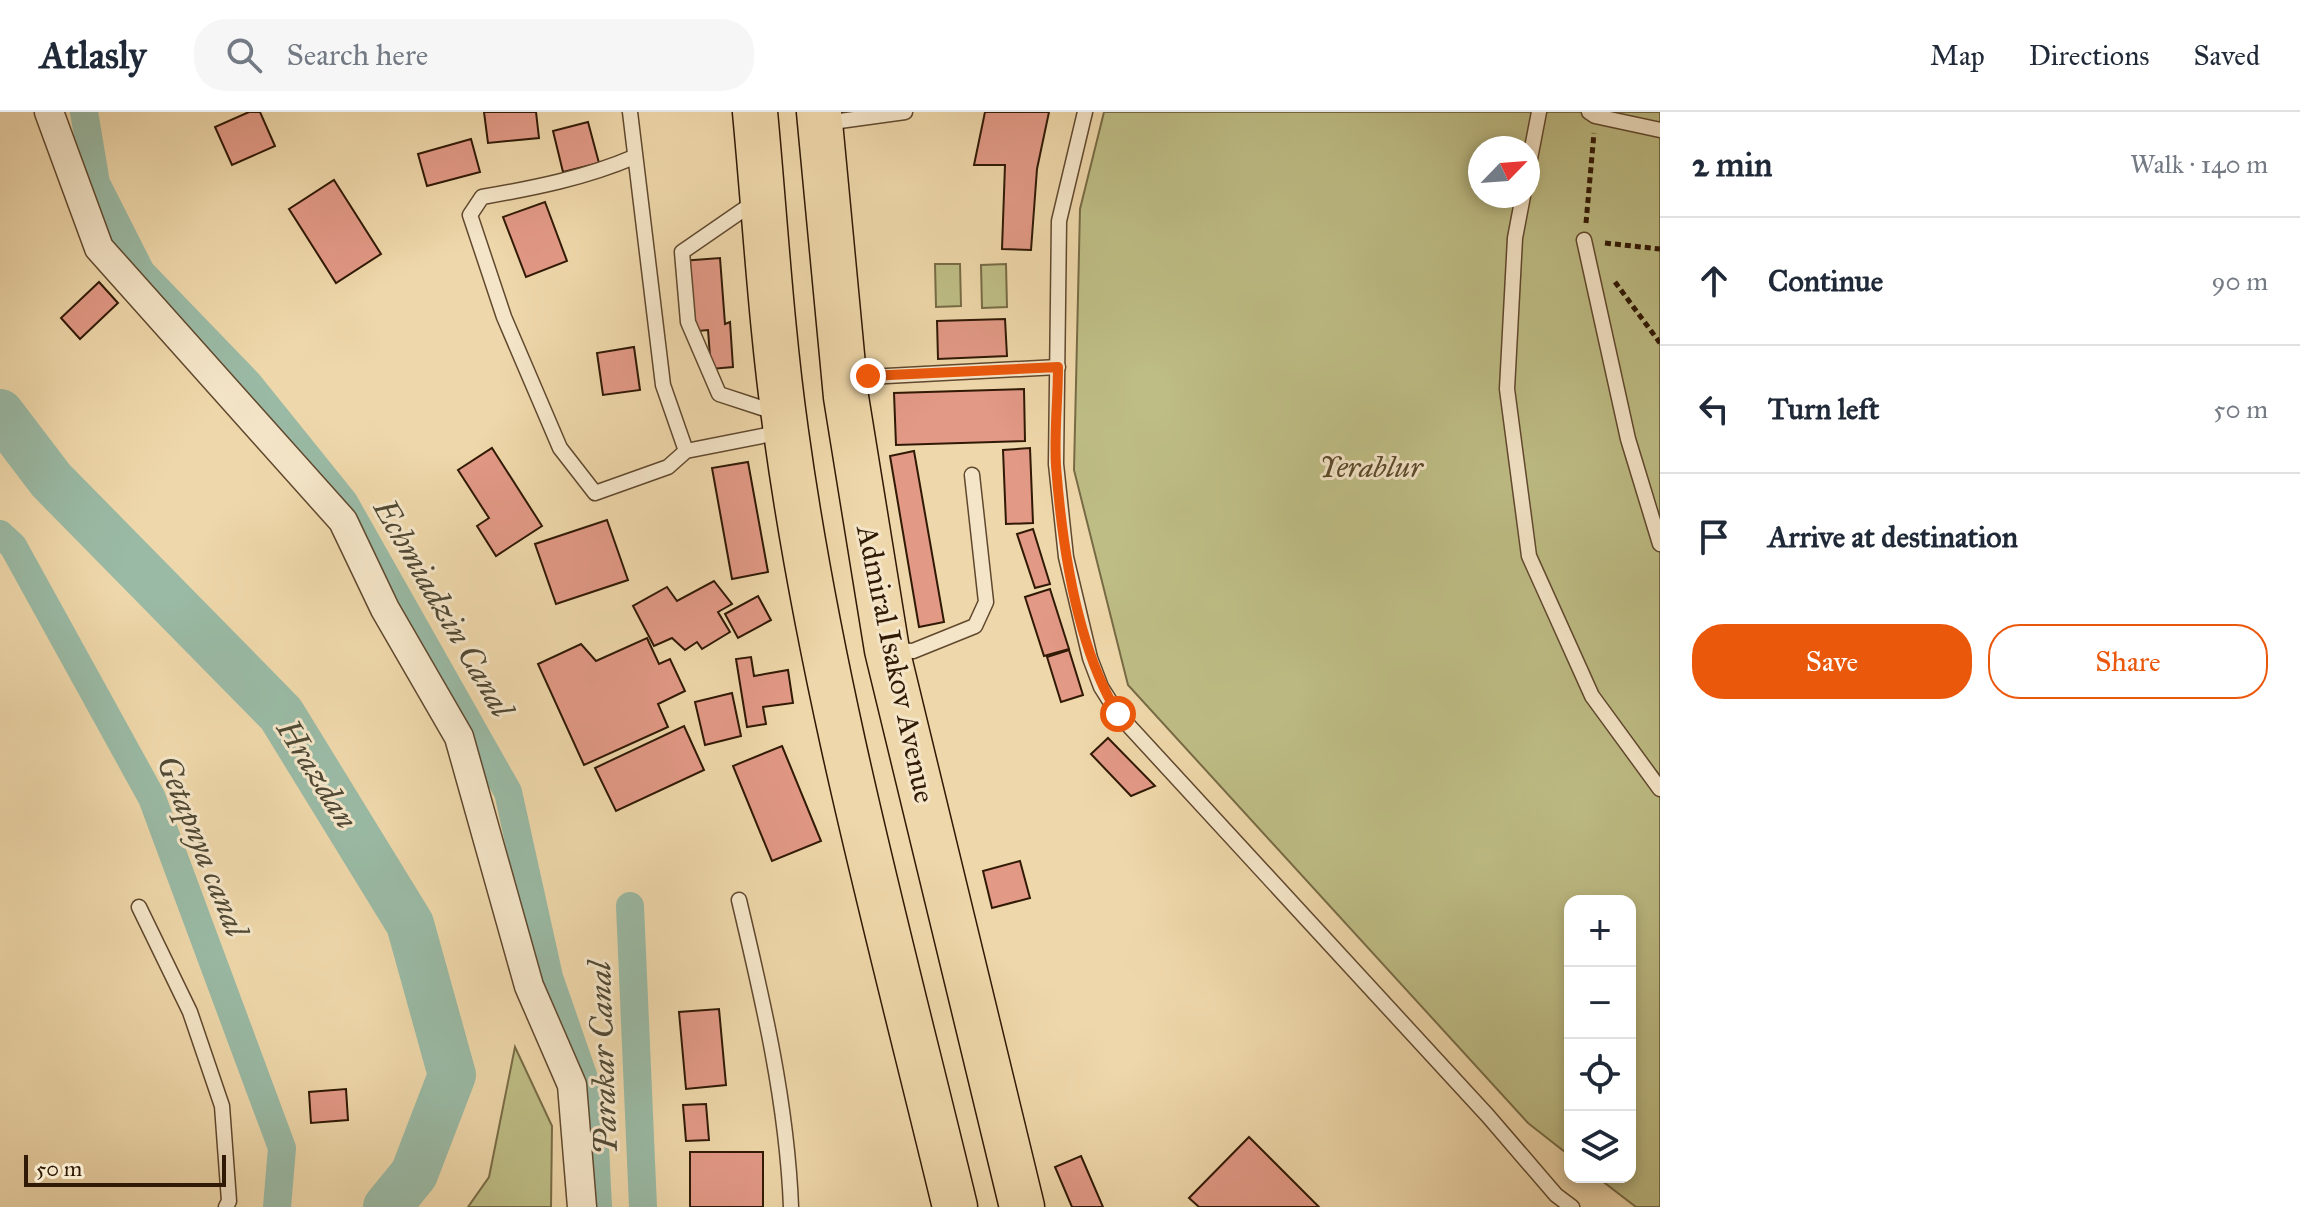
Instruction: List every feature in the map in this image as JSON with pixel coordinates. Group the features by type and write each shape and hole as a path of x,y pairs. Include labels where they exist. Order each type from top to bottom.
{"highway":[{"path":"755,112 785,423 828,673 955,1207"},
{"name":"Admiral Isakov Avenue","path":"820,118 844,378 887,650 1022,1207"}],"street":[{"path":"49,112 99,248 343,521 385,609 459,737 529,986 572,1085 582,1207"}],"lane":[{"path":"630,112 663,385 686,451"},
{"path":"820,118 905,112"},
{"path":"1085,112 1059,221 1056,464 1066,557 1090,658 1101,687 1118,714 1488,1116 1556,1195 1572,1207"},
{"path":"1534,136 1539,112"},
{"path":"1592,114 1660,130"},
{"path":"634,157 601,172 482,197 470,215 504,317 560,448 595,493 668,467 686,451 785,423"},
{"path":"763,197 682,252 688,322 719,394 785,423"},
{"path":"1521,208 1515,238 1507,389 1529,556 1592,696 1660,789"},
{"path":"1584,240 1628,439 1660,544"},
{"path":"844,378 1058,367"},
{"path":"887,650 913,651 975,626 986,602 972,475"},
{"path":"739,900 764,1005 789,1159 791,1207"},
{"path":"139,907 190,1012 222,1106 229,1201 226,1207"}],"path":[{"path":"1592,114 1584,240 1660,343"},
{"path":"1584,240 1660,249"}],"green space":[{"name":"Yerablur","path":"1104,112 1660,112 1660,1207 1636,1207 1605,1183 1636,1183 1636,895 1564,895 1564,1151 1528,1123 1128,685 1074,470 1080,209"},
{"path":"935,264 960,264 961,306 936,307"},
{"path":"1006,264 1007,307 982,308 981,265"},
{"path":"515,1047 552,1126 551,1207 468,1207 489,1177"}],"building":[{"path":"249,112 260,112 275,146 232,165 215,127"},
{"path":"484,112 536,112 539,138 488,143"},
{"path":"985,112 1049,112 1037,169 1031,250 1002,249 1005,165 974,165"},
{"path":"588,122 599,163 563,172 553,131"},
{"path":"471,139 480,172 427,186 418,154"},
{"path":"334,180 381,254 336,283 289,209"},
{"path":"545,202 567,261 526,277 503,217"},
{"path":"720,258 725,324 730,322 733,367 711,369 708,330 687,332 681,261"},
{"path":"99,282 118,303 80,339 61,318"},
{"path":"1005,319 1007,356 938,359 937,321"},
{"path":"634,347 640,390 603,395 597,353"},
{"path":"1024,389 1025,441 896,445 894,393"},
{"path":"492,448 542,526 496,556 477,526 489,518 458,470"},
{"path":"1030,448 1033,523 1006,524 1003,450"},
{"path":"914,451 944,622 919,627 890,456"},
{"path":"748,462 768,572 732,579 712,468"},
{"path":"607,520 628,580 556,604 535,544"},
{"path":"1033,529 1050,584 1035,588 1017,534"},
{"path":"714,581 732,604 718,612 730,632 702,649 697,642 685,650 672,638 654,646 633,606 667,587 677,601"},
{"path":"1050,589 1069,649 1044,656 1025,597"},
{"path":"758,596 771,620 738,638 725,614"},
{"path":"647,638 659,664 670,659 685,691 658,704 668,727 584,765 538,664 581,644 596,661"},
{"path":"1069,650 1083,695 1061,702 1047,657"},
{"path":"751,657 754,676 788,670 793,703 763,707 766,724 747,727 736,659"},
{"path":"732,693 741,736 705,745 695,702"},
{"path":"684,726 704,770 616,811 595,768"},
{"path":"1108,738 1155,786 1131,796 1091,754"},
{"path":"782,746 821,841 772,861 733,766"},
{"path":"1020,861 1030,898 992,908 983,871"},
{"path":"719,1009 726,1085 686,1089 679,1012"},
{"path":"346,1089 348,1120 311,1123 309,1092"},
{"path":"706,1104 709,1140 686,1141 683,1105"},
{"path":"1249,1137 1319,1207 1199,1207 1189,1198"},
{"path":"690,1152 763,1152 763,1207 690,1207"},
{"path":"1081,1156 1103,1207 1072,1207 1055,1167"}],"waterway":[{"name":"Echmiadzin Canal","path":"84,112 96,183 141,272 249,384 344,502 508,792 549,977 593,1104 598,1207"},
{"name":"Hrazdan","path":"0,413 51,480 281,714 410,924 452,1075 414,1174 387,1207"},
{"name":"Getapnya canal","path":"0,534 13,546 152,798 282,1148 277,1207"},
{"name":"Parakar Canal","path":"630,906 643,1207"}],"route":[{"path":"868,376 1058,367 1056,464 1066,557 1090,658 1101,687 1118,714"}]}
